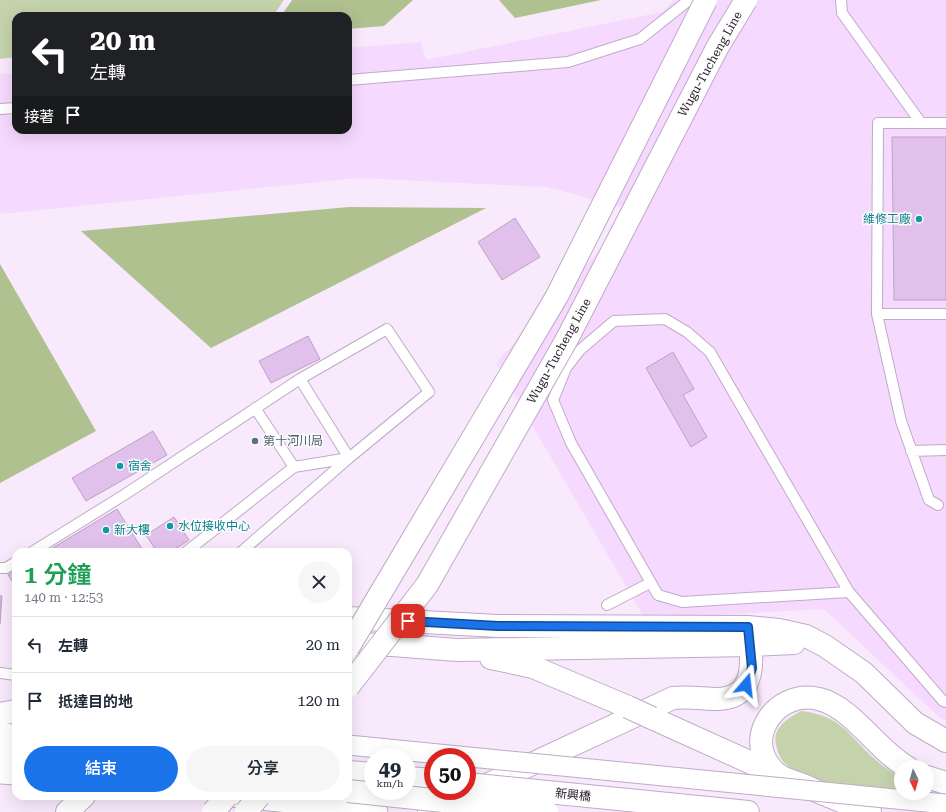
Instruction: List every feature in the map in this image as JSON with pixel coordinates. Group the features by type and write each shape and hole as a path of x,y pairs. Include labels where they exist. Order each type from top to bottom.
{"main road":[{"path":"352,641 557,296 706,0"},
{"name":"Wugu-Tucheng Line","path":"352,682 427,585 567,339 717,48 746,0"},
{"path":"352,618 498,626 749,636 825,646 864,674 915,723 946,741"},
{"path":"352,644 392,645 457,650 749,636"},
{"path":"429,812 673,698 685,696 719,699 734,696 746,685 752,668 749,636"},
{"path":"457,650 533,667 628,707 781,776 870,812"},
{"path":"781,776 768,763 761,744 762,729 776,709 790,701 804,698 819,699 831,703 848,715 895,760"},
{"path":"0,714 12,712"},
{"path":"0,733 12,735"},
{"path":"0,756 12,757"},
{"path":"352,772 364,773"},
{"path":"934,780 946,784"},
{"name":"新興橋","path":"476,785 748,812"},
{"name":"新興橋","path":"352,791 548,812"},
{"path":"68,812 80,800"},
{"path":"214,812 224,800"},
{"path":"246,812 256,800"}],"street":[{"path":"0,733 12,732"},
{"path":"352,745 946,804"},
{"path":"0,774 12,775"},
{"path":"260,800 378,812"}],"lane":[{"path":"352,80 568,62 640,39 689,0"},
{"path":"841,0 842,12 921,123"},
{"path":"0,109 12,108"},
{"path":"938,505 929,500 901,421 877,314 878,123 946,123"},
{"path":"877,314 946,314"},
{"path":"849,592 682,602 658,596 571,443 553,400 566,368 580,350 614,321 665,319 687,332 710,352 849,592 943,702 946,702"},
{"path":"38,548 124,495 300,379 387,329 428,392 246,548"},
{"path":"300,379 349,458"},
{"path":"255,408 294,467"},
{"path":"911,451 946,450"},
{"path":"191,548 294,467 349,458"},
{"path":"0,568 6,568 12,564"},
{"path":"607,605 650,583"},
{"path":"0,673 12,674"}],"shaded area":[{"path":"674,0 946,0 946,721 940,718 824,609 645,619 496,363 636,211 547,187 358,178 0,214 0,74 12,73 12,134 352,134 352,48 421,42 426,60 662,12"}],"green space":[{"path":"0,0 284,0 276,12 12,12 12,58 0,59"},
{"path":"292,0 413,0 384,26 352,29 352,12 284,12"},
{"path":"499,0 601,0 515,18"},
{"path":"349,207 486,208 211,348 81,231"},
{"path":"0,264 96,431 0,483"},
{"path":"801,711 826,717 836,722 879,763 894,773 894,795 863,792 841,788 802,775 788,766 780,757 775,739 776,734 782,724"},
{"path":"934,793 946,796 946,799 934,798"}],"building":[{"name":"維修工廠","path":"892,137 946,137 946,300 894,300"},
{"path":"515,218 540,257 502,280 478,242"},
{"path":"308,336 320,359 271,383 259,361"},
{"path":"673,352 694,389 683,395 707,437 691,447 646,368"},
{"name":"宿舍","path":"153,431 167,455 86,501 72,478"},
{"name":"新大樓","path":"117,509 141,548 53,548"},
{"name":"水位接收中心","path":"174,517 189,540 177,548 154,548 146,535"},
{"path":"12,572 12,581 8,575"},
{"path":"0,596 2,596 0,624"}],"place":[{"name":"維修工廠","path":"919,219"},
{"name":"第十河川局","path":"255,441"},
{"name":"宿舍","path":"120,466"},
{"name":"水位接收中心","path":"170,526"},
{"name":"新大樓","path":"106,530"}],"route":[{"path":"408,621 498,626 748,627 752,668 746,685"}]}
